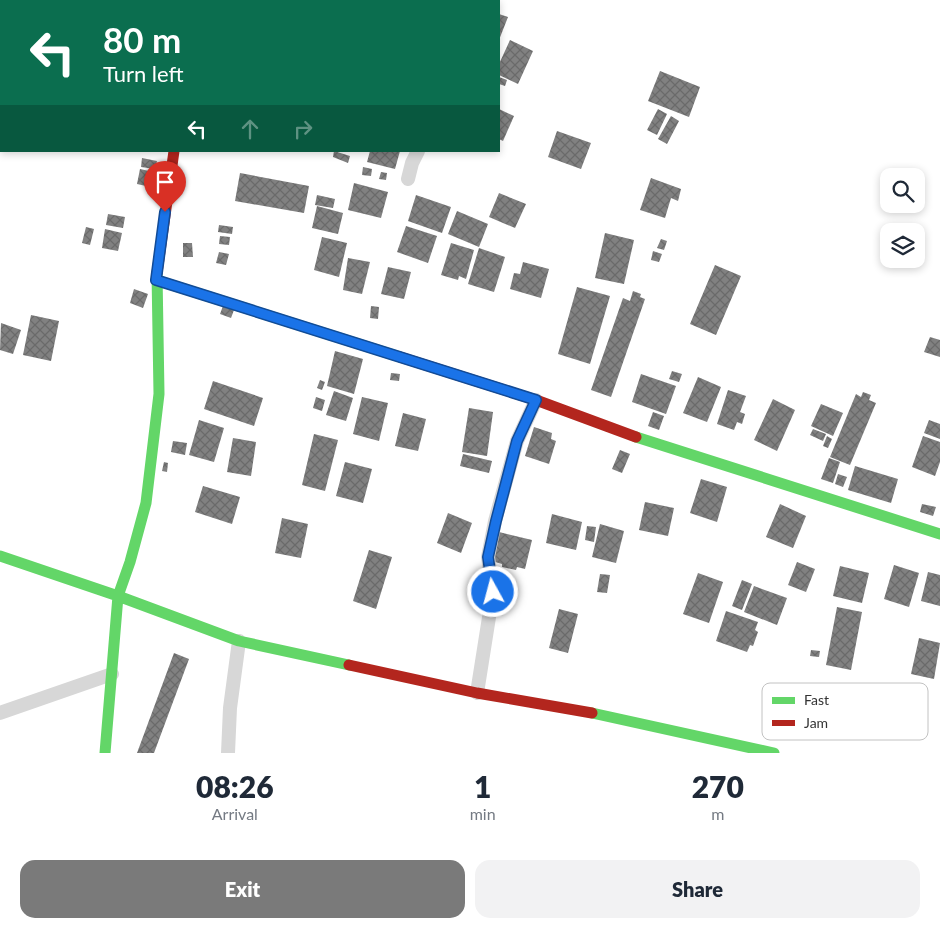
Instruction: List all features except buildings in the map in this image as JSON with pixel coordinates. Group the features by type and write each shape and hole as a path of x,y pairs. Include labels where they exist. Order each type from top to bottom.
{"street":[{"path":"105,753 118,596 130,562 146,503 159,394 156,280 174,152"},
{"path":"408,179 412,163 418,152"},
{"path":"156,280 536,400 660,446 940,534"},
{"path":"477,693 493,592 488,557 517,441 536,400"},
{"path":"0,556 118,596 239,641 477,693 596,714 774,753"},
{"path":"228,753 230,708 239,641"},
{"path":"0,713 112,674"}],"traffic: fast":[{"path":"105,753 118,596 130,562 146,503 159,394 157,273"},
{"path":"156,280 400,357"},
{"path":"636,437 940,534"},
{"path":"0,556 118,596 239,641 349,665"},
{"path":"592,713 774,753"}],"traffic: jam":[{"path":"157,273 174,152"},
{"path":"400,357 536,400 636,437"},
{"path":"349,665 477,693 592,713"}],"route":[{"path":"165,212 156,280 536,400 517,441 496,521 488,557 493,592"}]}
